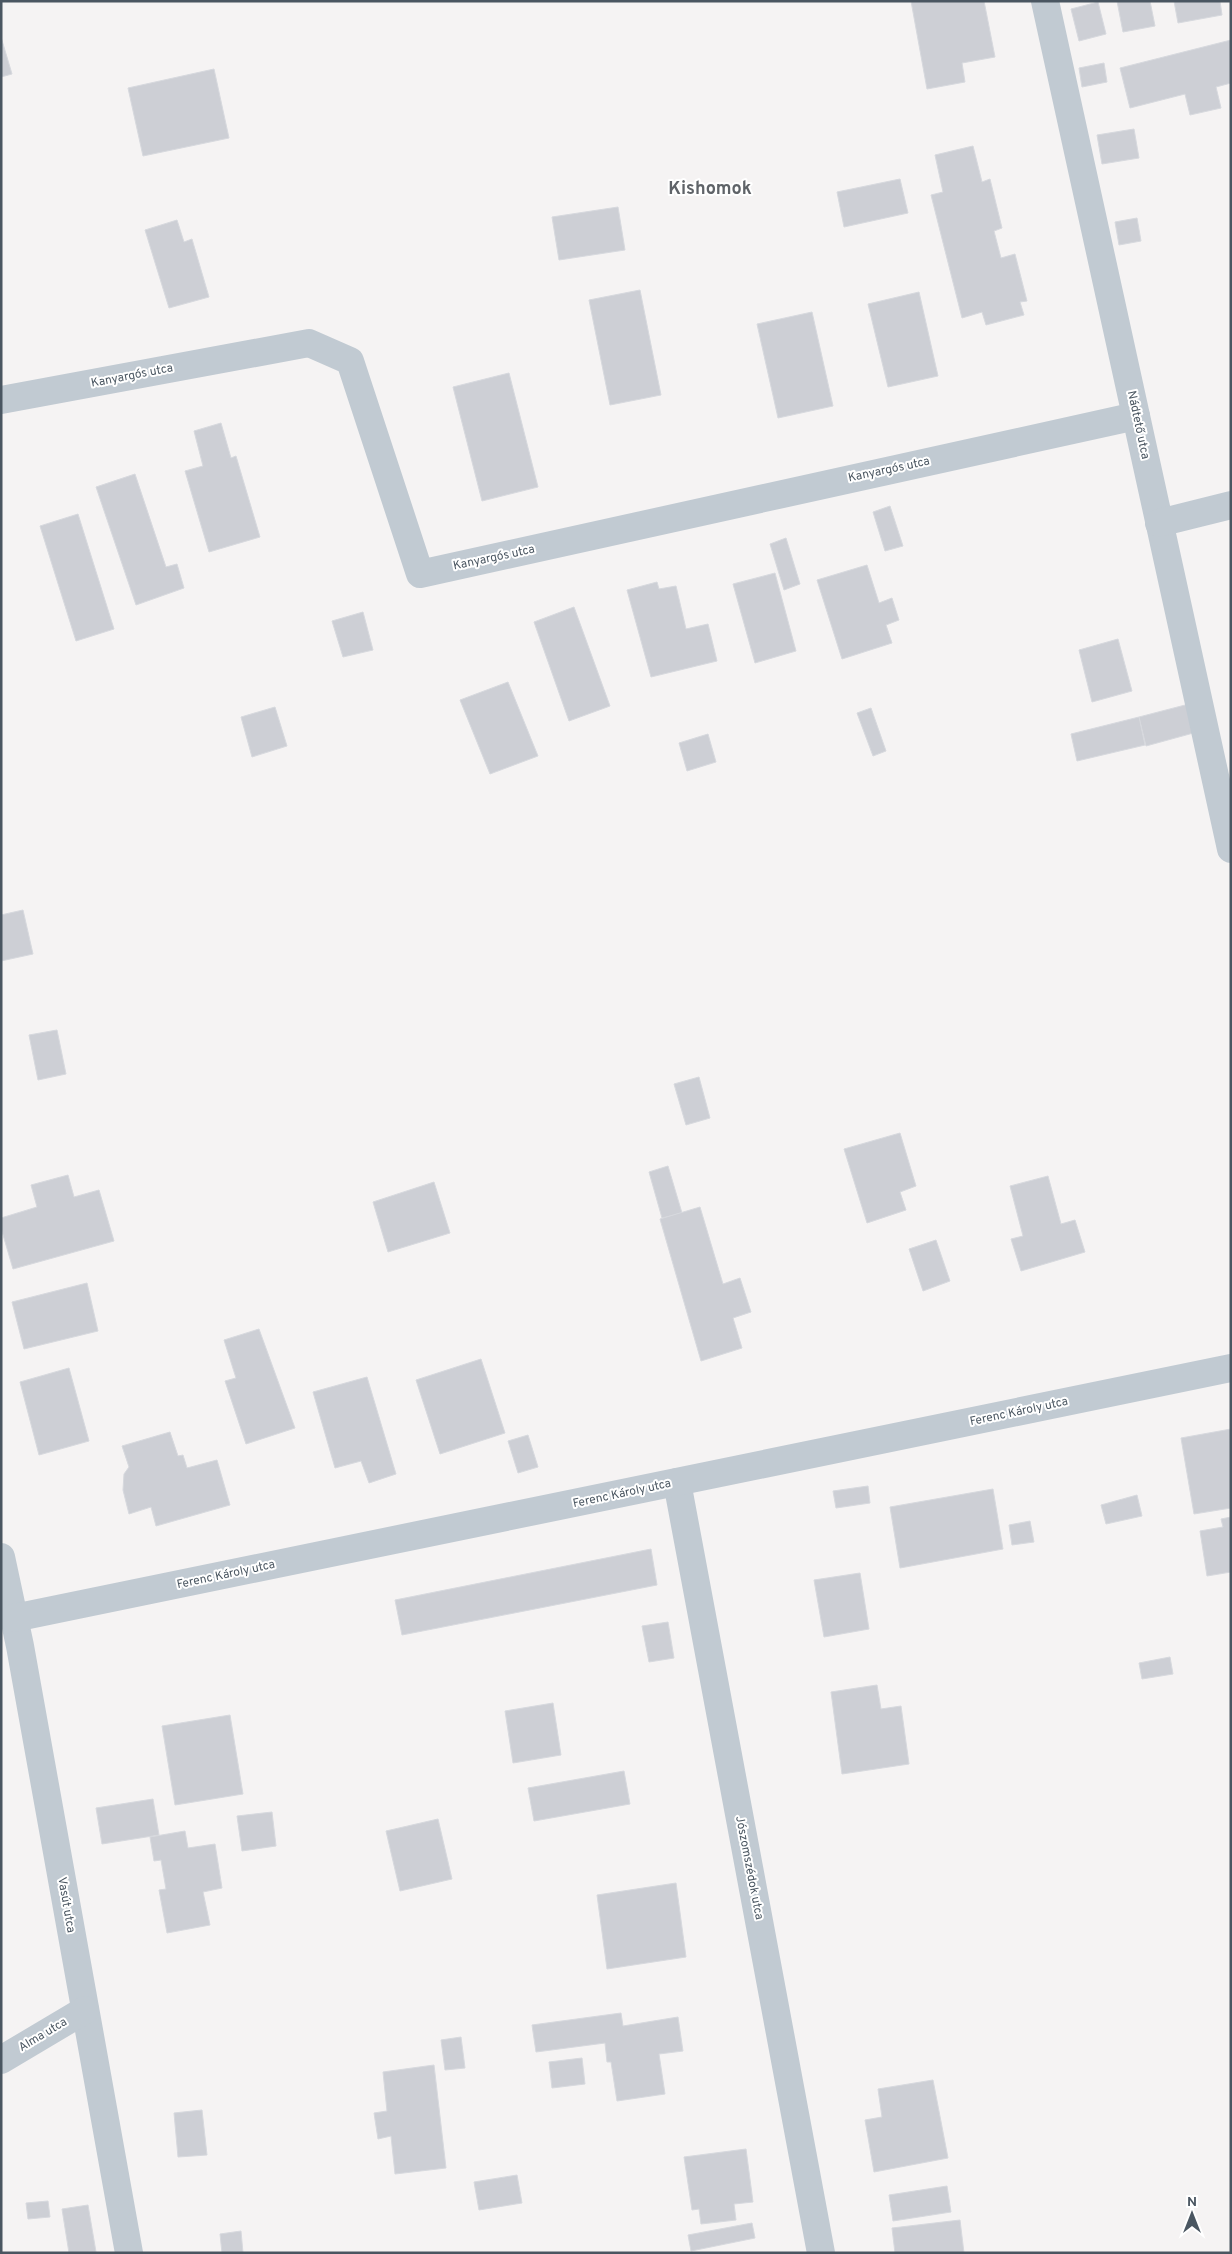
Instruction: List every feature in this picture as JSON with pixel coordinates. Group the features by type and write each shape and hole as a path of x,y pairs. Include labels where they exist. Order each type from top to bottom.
{"street":[{"name":"Nádtető utca","path":"1045,1 1230,842"},
{"name":"Kanyargós utca","path":"1,400 309,343 350,361 420,574 1136,416"},
{"path":"1159,523 1231,504"},
{"name":"Ferenc Károly utca","path":"14,1618 1231,1368"},
{"name":"Jószomszédok utca","path":"677,1482 821,2253"},
{"name":"Vasút utca","path":"1,1557 14,1618 10,1651 85,2010 129,2253"},
{"name":"Alma utca","path":"1,2060 85,2010"}],"building":[{"path":"911,1 984,1 995,57 962,63 965,82 927,89"},
{"path":"1117,1 1150,1 1155,26 1123,32"},
{"path":"1174,1 1220,1 1222,15 1178,23"},
{"path":"1098,2 1106,34 1079,41 1071,9"},
{"path":"1,37 12,74 1,77"},
{"path":"1231,40 1231,83 1216,87 1221,108 1190,115 1185,94 1130,108 1120,68"},
{"path":"1104,63 1107,82 1082,87 1079,68"},
{"path":"214,69 229,138 143,156 128,88"},
{"path":"1134,129 1139,158 1102,164 1097,135"},
{"path":"973,146 982,182 990,179 1002,228 994,231 1001,258 1015,254 1027,301 1020,302 1024,315 986,325 982,312 962,318 931,195 943,192 935,155"},
{"path":"900,179 908,213 844,227 837,192"},
{"path":"618,207 625,250 559,260 552,217"},
{"path":"1137,218 1141,241 1119,245 1115,222"},
{"path":"177,220 184,242 192,239 209,297 169,308 145,230"},
{"path":"640,290 661,395 610,405 589,300"},
{"path":"919,292 938,376 888,387 868,304"},
{"path":"812,312 833,406 778,418 757,324"},
{"path":"509,373 538,487 482,501 453,387"},
{"path":"221,423 231,458 236,456 260,537 209,552 185,471 203,466 194,431"},
{"path":"135,474 166,567 177,564 184,588 136,605 96,487"},
{"path":"890,506 903,546 885,551 873,512"},
{"path":"78,514 114,629 76,641 40,526"},
{"path":"786,538 800,584 784,590 770,544"},
{"path":"867,565 879,603 892,598 899,620 886,625 892,643 842,659 817,580"},
{"path":"775,573 796,651 755,663 733,584"},
{"path":"657,582 659,589 676,586 686,629 708,624 717,661 651,677 627,590"},
{"path":"574,607 610,706 569,721 534,622"},
{"path":"363,612 373,650 343,657 332,621"},
{"path":"1118,639 1132,691 1092,702 1079,650"},
{"path":"508,682 538,756 490,774 460,700"},
{"path":"1189,704 1197,732 1146,746 1139,717"},
{"path":"275,707 287,746 252,757 241,717"},
{"path":"871,708 886,751 873,756 857,713"},
{"path":"1139,717 1145,745 1077,761 1071,734"},
{"path":"708,734 716,762 687,771 679,743"},
{"path":"23,910 33,954 1,961 1,915"},
{"path":"57,1030 66,1074 38,1080 29,1035"},
{"path":"699,1077 710,1118 686,1125 674,1084"},
{"path":"900,1133 916,1186 900,1192 906,1210 867,1223 844,1149"},
{"path":"668,1166 682,1213 662,1218 649,1172"},
{"path":"68,1175 74,1197 99,1190 114,1241 13,1269 1,1228 1,1218 37,1207 31,1185"},
{"path":"1048,1176 1061,1224 1075,1220 1085,1252 1021,1271 1011,1239 1023,1236 1010,1186"},
{"path":"434,1182 450,1233 388,1252 373,1202"},
{"path":"700,1207 723,1284 740,1278 751,1312 733,1318 742,1348 701,1361 660,1219"},
{"path":"936,1240 950,1281 923,1291 909,1249"},
{"path":"87,1283 98,1331 24,1349 12,1302"},
{"path":"259,1329 295,1428 246,1444 225,1381 236,1378 224,1340"},
{"path":"481,1359 505,1433 440,1454 416,1380"},
{"path":"69,1368 89,1441 39,1455 20,1382"},
{"path":"367,1377 396,1474 369,1483 361,1461 335,1468 313,1392"},
{"path":"1231,1429 1231,1508 1194,1514 1181,1438"},
{"path":"170,1432 178,1456 183,1455 187,1468 217,1460 230,1505 156,1526 151,1507 129,1514 123,1490 124,1474 129,1467 122,1446"},
{"path":"528,1435 538,1467 518,1473 508,1441"},
{"path":"868,1486 870,1503 836,1508 833,1491"},
{"path":"993,1489 1003,1549 900,1568 890,1507"},
{"path":"1137,1495 1142,1516 1106,1524 1101,1505"},
{"path":"1231,1517 1231,1572 1207,1576 1200,1531 1223,1527 1221,1519"},
{"path":"1030,1521 1034,1542 1012,1545 1009,1525"},
{"path":"651,1549 657,1585 402,1635 395,1600"},
{"path":"860,1573 869,1629 824,1637 814,1580"},
{"path":"668,1622 674,1658 649,1662 642,1626"},
{"path":"1170,1657 1173,1674 1142,1679 1139,1663"},
{"path":"877,1685 881,1709 901,1706 909,1764 842,1774 831,1692"},
{"path":"553,1703 561,1755 513,1763 505,1711"},
{"path":"230,1715 243,1794 175,1805 162,1726"},
{"path":"624,1771 630,1804 534,1821 528,1788"},
{"path":"153,1799 159,1835 102,1844 96,1808"},
{"path":"272,1812 276,1846 242,1851 237,1816"},
{"path":"438,1819 452,1879 400,1891 386,1831"},
{"path":"185,1831 188,1848 215,1844 222,1888 203,1892 210,1925 167,1933 159,1890 166,1889 161,1860 154,1861 150,1837"},
{"path":"676,1883 686,1957 607,1969 597,1895"},
{"path":"621,2013 623,2026 678,2017 683,2051 659,2054 665,2094 617,2101 611,2062 607,2062 605,2043 536,2052 532,2025"},
{"path":"461,2037 465,2068 445,2070 441,2040"},
{"path":"582,2058 585,2084 552,2088 549,2062"},
{"path":"434,2065 446,2168 395,2174 391,2136 378,2139 374,2113 387,2111 383,2072"},
{"path":"933,2080 948,2158 874,2172 865,2120 882,2117 878,2089"},
{"path":"202,2110 207,2155 178,2157 174,2113"},
{"path":"746,2149 753,2202 734,2204 736,2220 701,2224 699,2209 692,2210 684,2157"},
{"path":"517,2175 522,2203 479,2210 474,2182"},
{"path":"947,2186 951,2212 893,2221 889,2195"},
{"path":"48,2201 50,2217 28,2219 26,2203"},
{"path":"88,2205 96,2252 69,2253 62,2209"},
{"path":"960,2220 964,2253 895,2253 892,2228"},
{"path":"752,2223 755,2238 691,2251 688,2235"},
{"path":"241,2231 243,2253 222,2253 220,2234"}],"district":[{"name":"Kishomok","path":"710,189"}]}
